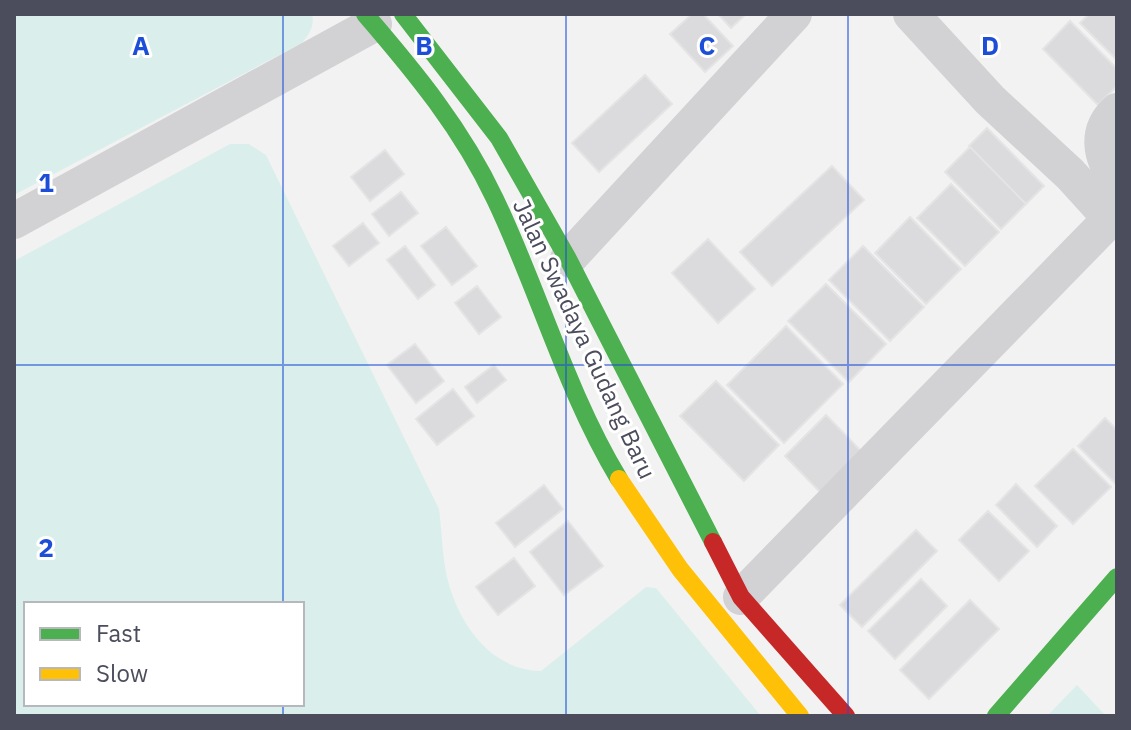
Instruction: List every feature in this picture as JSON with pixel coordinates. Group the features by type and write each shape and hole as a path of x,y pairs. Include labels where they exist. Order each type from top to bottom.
{"street":[{"path":"568,259 794,14"},
{"path":"741,597 1113,215 990,100 911,14"},
{"path":"14,221 381,17 499,138 568,259 741,597 846,716"},
{"name":"Jalan Swadaya Gudang Baru","path":"381,17 475,159 596,434 623,486 670,555 800,716"},
{"path":"1117,111 1108,119 1101,135 1102,153 1117,180"},
{"path":"996,716 1117,577"}],"shaded area":[{"path":"14,14 312,14 313,22 302,43 14,195"},
{"path":"230,144 249,144 266,155 439,509 445,569 452,594 468,627 479,641 506,662 523,669 541,671 646,587 656,588 761,716 14,716 14,261"},
{"path":"1077,685 1106,716 1047,716"}],"building":[{"path":"692,14 703,14 733,46 705,72 670,34"},
{"path":"718,14 746,14 731,28"},
{"path":"1089,14 1117,14 1117,60 1080,23"},
{"path":"1070,21 1117,69 1117,86 1098,105 1043,49"},
{"path":"645,75 672,104 599,172 572,143"},
{"path":"987,128 1044,186 1026,204 969,146"},
{"path":"970,147 1026,204 1001,229 945,172"},
{"path":"385,150 404,174 370,201 351,177"},
{"path":"832,166 864,200 772,286 740,252"},
{"path":"951,184 999,232 965,266 917,218"},
{"path":"401,192 418,213 389,236 372,214"},
{"path":"910,217 961,269 926,304 875,253"},
{"path":"363,223 379,243 349,266 333,246"},
{"path":"446,227 477,266 452,285 421,246"},
{"path":"708,239 755,289 718,323 672,273"},
{"path":"405,246 435,285 418,299 387,260"},
{"path":"863,246 924,307 890,341 829,280"},
{"path":"826,284 886,344 849,382 788,321"},
{"path":"477,286 501,317 479,334 455,303"},
{"path":"786,326 843,384 784,443 727,385"},
{"path":"415,344 444,381 416,403 387,365"},
{"path":"494,365 506,380 477,403 465,387"},
{"path":"716,381 779,445 744,481 680,416"},
{"path":"453,389 474,416 437,445 416,419"},
{"path":"826,415 865,455 824,496 785,456"},
{"path":"1105,418 1117,430 1117,485 1078,446"},
{"path":"1073,449 1111,487 1073,524 1035,486"},
{"path":"1016,484 1057,526 1037,547 996,505"},
{"path":"544,485 563,509 515,547 496,523"},
{"path":"988,511 1029,551 999,581 959,540"},
{"path":"568,521 603,566 564,595 530,552"},
{"path":"916,530 937,551 862,627 840,605"},
{"path":"514,558 535,586 498,615 476,587"},
{"path":"921,579 947,606 895,659 868,631"},
{"path":"970,600 999,629 929,699 900,670"}],"traffic: fast":[{"path":"365,14 436,102 482,173 511,234 583,411 619,479"},
{"path":"403,14 499,138 568,259 713,542"},
{"path":"996,716 1117,577"}],"traffic: slow":[{"path":"619,479 680,569 800,716"}],"traffic: jam":[{"path":"713,542 741,597 846,716"}]}
